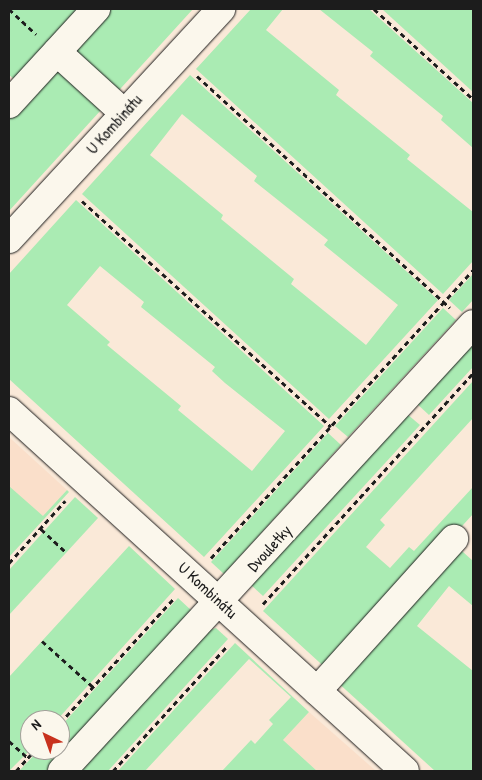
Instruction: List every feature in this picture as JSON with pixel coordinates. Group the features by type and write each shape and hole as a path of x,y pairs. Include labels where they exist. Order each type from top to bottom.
{"street":[{"path":"9,104 96,9"},
{"name":"U Kombinátu","path":"9,239 220,9"},
{"path":"57,52 124,113"},
{"name":"Dvouletky","path":"62,771 220,602 472,325"},
{"name":"U Kombinátu","path":"9,411 405,771"},
{"path":"318,691 454,539"}],"path":[{"path":"9,9 57,52"},
{"path":"374,9 473,99"},
{"path":"176,57 444,302 472,325"},
{"path":"61,182 331,427"},
{"path":"206,564 473,270"},
{"path":"260,606 473,373"},
{"path":"9,564 67,499"},
{"path":"40,529 66,552"},
{"path":"70,712 181,590"},
{"path":"113,771 234,638"},
{"path":"42,642 93,687"},
{"path":"9,741 20,751"},
{"path":"16,771 26,760"}],"shaded area":[{"path":"10,438 67,490 43,517 9,486"},
{"path":"309,712 376,771 317,771 283,740"}],"green space":[{"path":"9,9 193,9 9,211 9,85 14,79 9,75"},
{"path":"251,9 283,9 266,30 339,90 336,95 410,155 407,159 473,212 473,261 443,294 196,69"},
{"path":"319,9 369,9 473,103 473,148 441,120 443,116 370,56 373,52"},
{"path":"382,9 473,9 473,92"},
{"path":"190,75 438,300 329,419 82,194","holes":["182,114 257,176 254,181 328,240 324,245 398,305 366,345 291,284 294,279 221,219 223,215 150,155"]},
{"path":"76,200 324,426 204,557 9,379 9,274","holes":["100,266 144,302 141,307 215,367 212,371 225,383 285,431 252,471 178,410 181,406 107,345 110,342 67,305"]},
{"path":"473,274 473,300 462,312 449,300"},
{"path":"443,308 456,320 348,437 335,426"},
{"path":"473,342 473,367 429,415 416,403"},
{"path":"473,381 473,418 380,520 385,525 366,547 390,568 409,547 414,551 473,487 473,514 330,672 263,611"},
{"path":"407,414 420,425 263,596 251,585"},
{"path":"328,433 341,445 224,574 211,562"},
{"path":"9,486 43,516 67,490 69,492 9,557"},
{"path":"75,497 98,518 9,615 9,570"},
{"path":"453,543 473,561 473,606 449,586 417,626 473,671 473,771 435,771 335,680"},
{"path":"129,546 175,589 66,710 20,710 20,760 9,771 9,677"},
{"path":"178,598 192,611 70,745 70,716"},
{"path":"216,628 228,639 108,771 81,771 210,630"},
{"path":"235,643 309,712 283,740 317,771 222,771 251,740 255,744 273,724 269,720 291,697 249,659 145,771 118,771"},
{"path":"29,760 56,760 46,771 19,771"}]}
